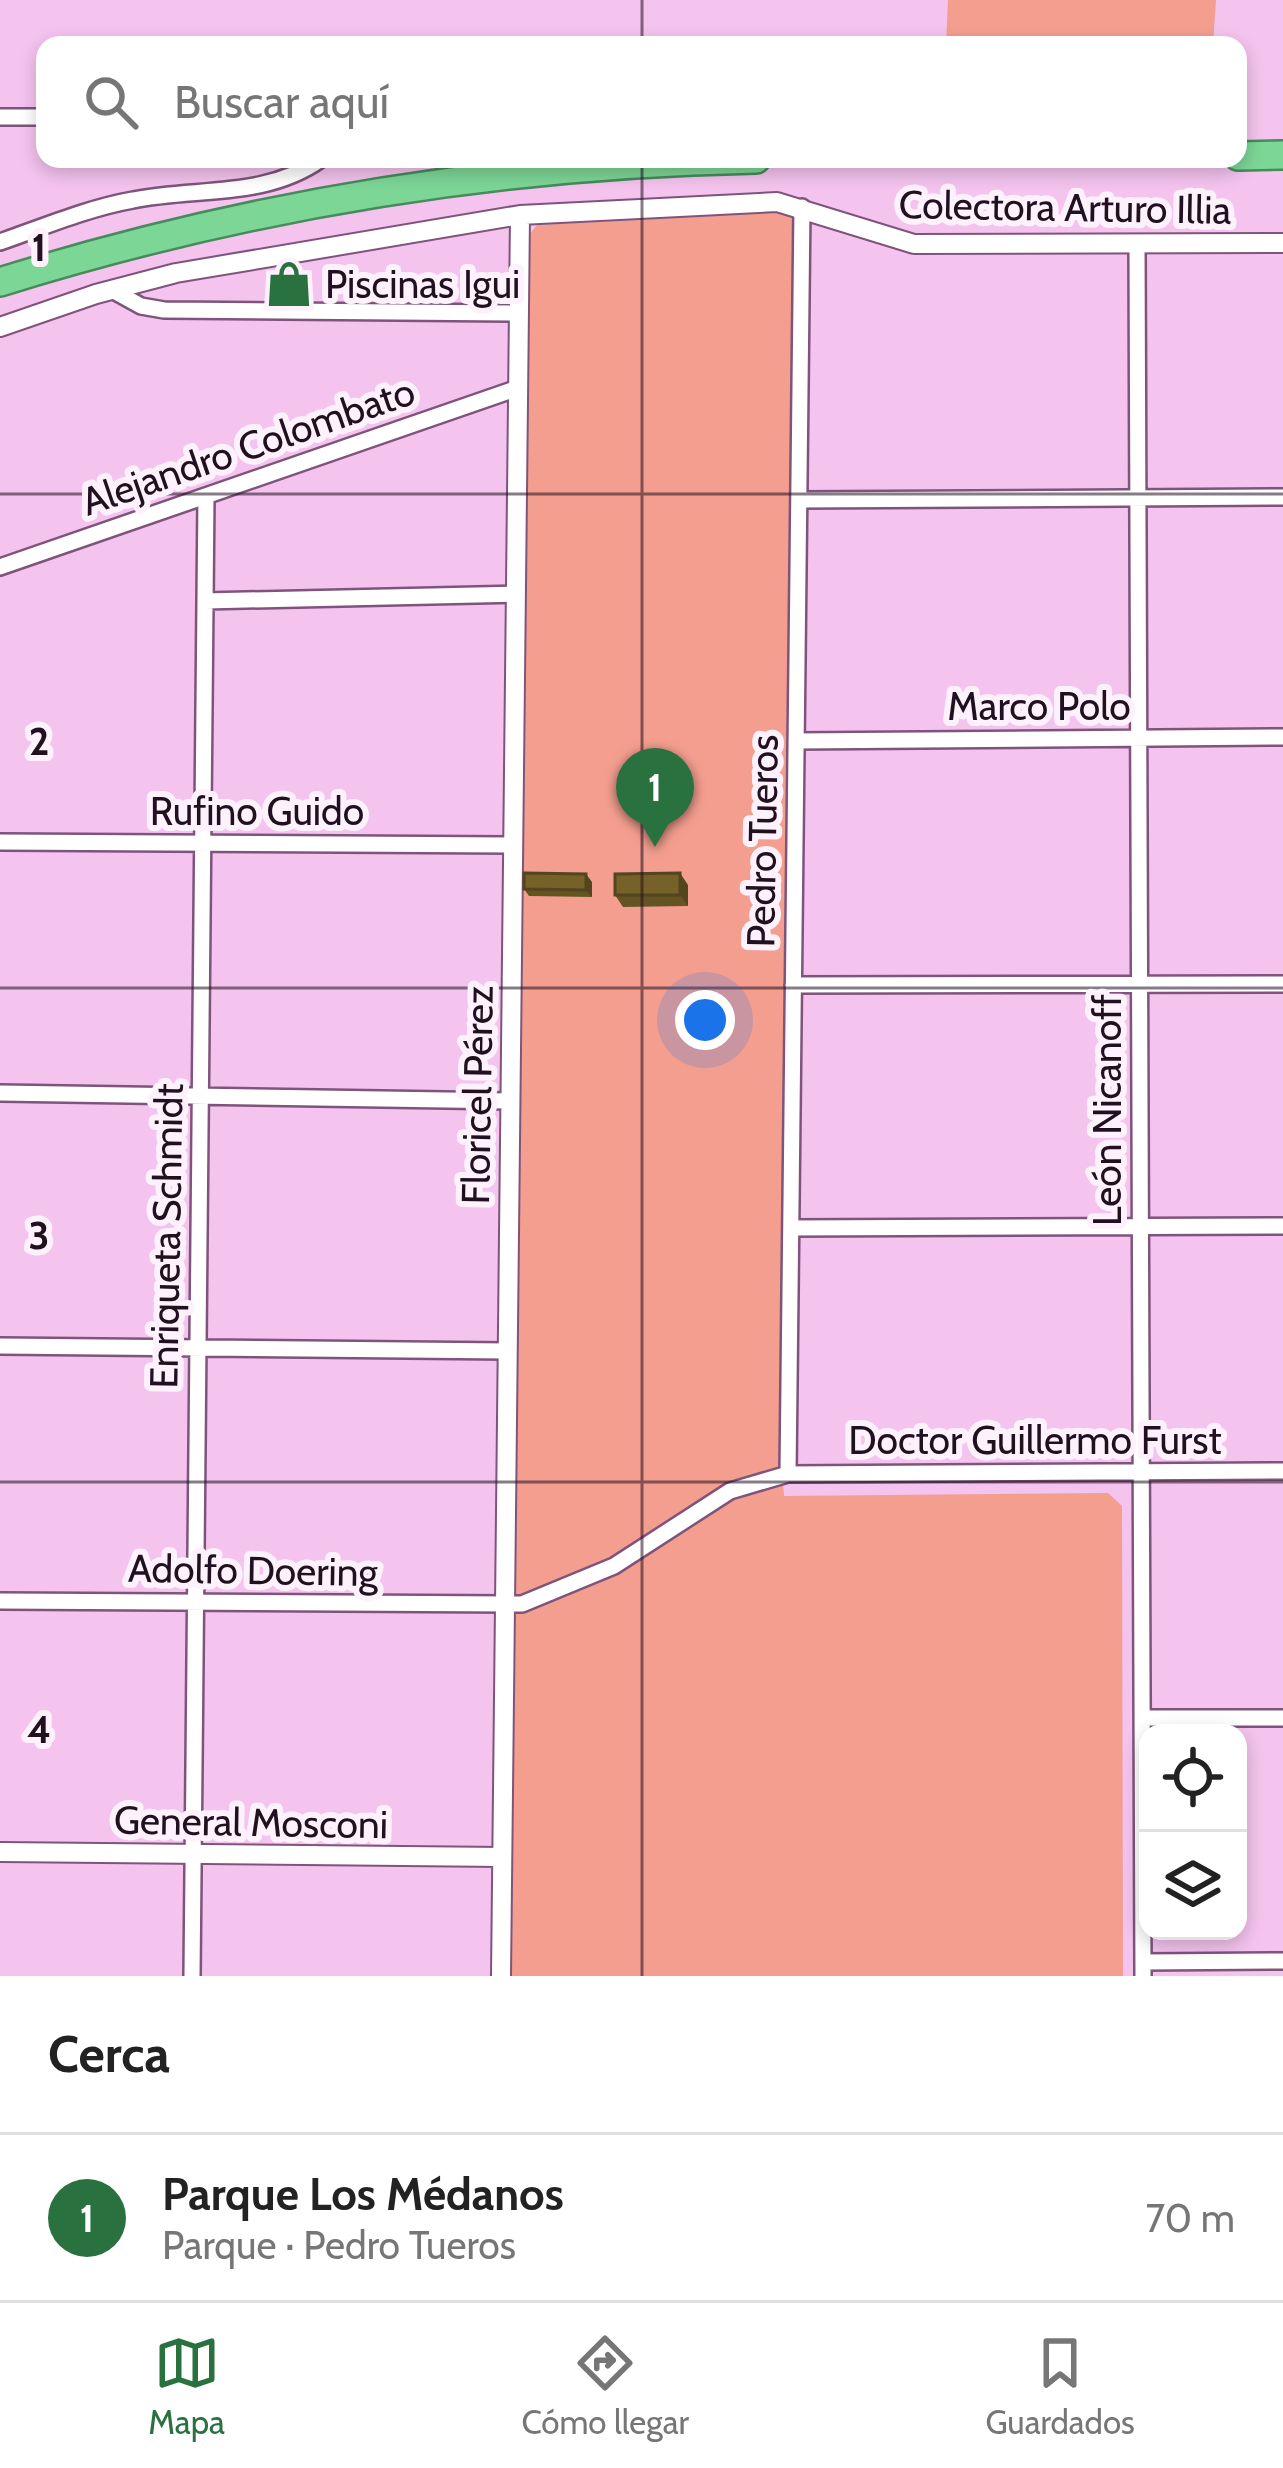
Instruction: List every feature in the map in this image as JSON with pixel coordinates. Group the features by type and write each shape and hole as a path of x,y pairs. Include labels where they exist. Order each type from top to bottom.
{"highway":[{"path":"1247,155 1283,155"},
{"path":"0,282 160,236 373,191 575,168"}],"street":[{"path":"0,117 36,117"},
{"path":"0,242 126,201 256,186 305,168"},
{"name":"Colectora Arturo Illia","path":"0,327 112,290 198,269 520,215 777,202 914,244 1283,244"},
{"name":"Pedro Tueros","path":"788,1474 802,207"},
{"name":"Floricel Pérez","path":"501,1976 520,215"},
{"name":"León Nicanoff","path":"1137,244 1143,1969"},
{"path":"112,290 141,306 164,310 518,313"},
{"name":"Alejandro Colombato","path":"0,567 518,388"},
{"name":"Enriqueta Schmidt","path":"192,1976 206,496"},
{"path":"799,500 1283,497"},
{"path":"205,601 516,593"},
{"name":"Marco Polo","path":"796,741 1283,737"},
{"name":"Rufino Guido","path":"0,842 513,845"},
{"path":"793,985 1283,984"},
{"path":"0,1093 510,1101"},
{"path":"790,1228 1283,1226"},
{"path":"0,1346 508,1352"},
{"name":"Doctor Guillermo Furst","path":"505,1606 540,1599 603,1572 730,1491 788,1474 1283,1471"},
{"name":"Adolfo Doering","path":"0,1600 505,1606"},
{"path":"1142,1718 1283,1718"},
{"name":"General Mosconi","path":"0,1852 502,1857"},
{"path":"1143,1969 1283,1961"}],"shaded area":[{"path":"948,0 1216,0 1214,36 946,36"},
{"path":"786,212 796,220 784,1496 1108,1493 1122,1506 1123,1976 510,1976 529,235 537,225"}],"building":[{"path":"524,873 586,874 586,890 524,889"},
{"path":"680,873 680,895 615,895 615,874"}],"place":[{"name":"Piscinas Igui","path":"289,284"},
{"name":"Parque Los Médanos","path":"655,847"}]}
